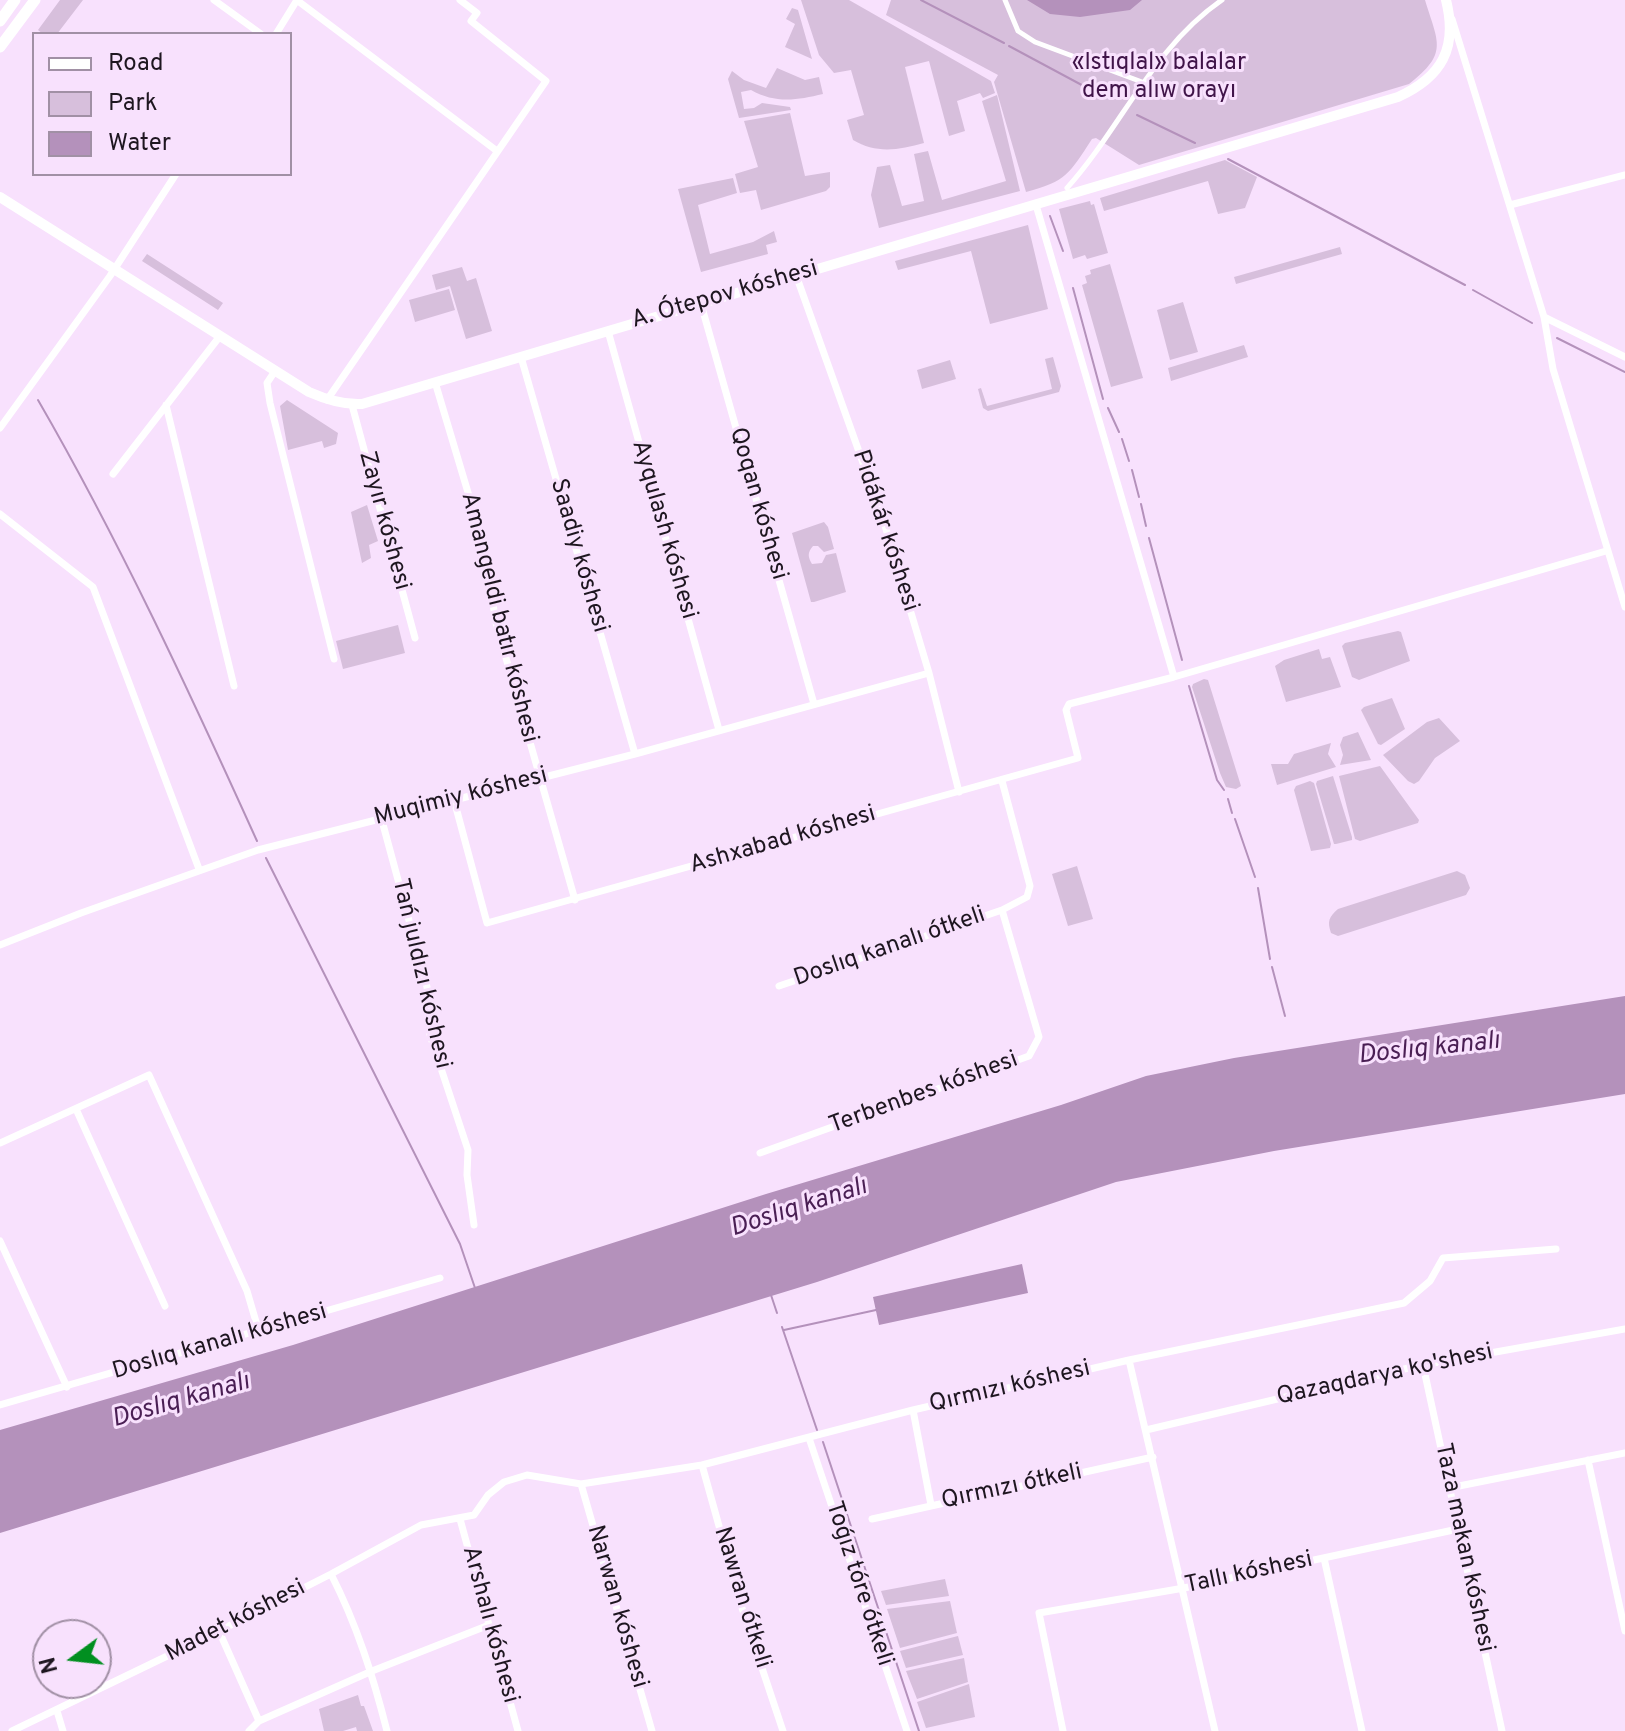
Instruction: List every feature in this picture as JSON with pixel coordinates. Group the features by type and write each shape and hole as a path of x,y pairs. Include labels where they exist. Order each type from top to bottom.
{"main road":[{"path":"0,21 15,0"},
{"path":"0,47 35,0"},
{"path":"1446,0 1451,19"},
{"name":"A. Ótepov kóshesi","path":"0,197 275,371 327,400 352,405 1398,97 1420,87 1436,72 1444,56 1451,19"}],"street":[{"path":"214,0 258,32"},
{"path":"277,32 298,0 497,151"},
{"path":"327,400 546,81 471,21 477,13 460,0"},
{"path":"1005,0 1021,34 1142,82"},
{"path":"1067,188 1082,172 1142,82 1189,29 1222,0"},
{"path":"1451,19 1544,317 1553,369 1625,607"},
{"path":"1444,56 1451,47 1463,50"},
{"path":"1510,205 1625,175"},
{"path":"0,428 116,268 175,176"},
{"path":"1036,205 1174,677 1606,551"},
{"name":"Pidákár kóshesi","path":"796,275 883,519 929,673 959,792"},
{"name":"Qoqan kóshesi","path":"701,304 814,704"},
{"path":"1544,317 1625,357"},
{"name":"Ayqulash kóshesi","path":"608,331 719,730"},
{"path":"113,474 220,336"},
{"name":"Saadiy kóshesi","path":"521,357 635,754"},
{"path":"275,371 267,383 270,403 334,659"},
{"name":"Amangeldi batır kóshesi","path":"435,382 484,546 496,623 575,900"},
{"path":"166,405 234,686"},
{"name":"Zayır kóshesi","path":"352,405 415,638"},
{"path":"0,514 93,587 199,869"},
{"name":"Muqimiy kóshesi","path":"0,945 199,869 296,839 635,754 929,673"},
{"name":"Ashxabad kóshesi","path":"454,800 487,923 1078,758 1066,710 1069,704 1174,677"},
{"path":"1002,781 1030,886 1027,897 1002,910"},
{"name":"Tań juldızı kóshesi","path":"381,817 427,987 430,1035 468,1150 467,1175 474,1225"},
{"name":"Doslıq kanalı ótkeli","path":"779,986 1002,910"},
{"name":"Terbenbes kóshesi","path":"760,1153 1029,1056 1039,1037 1002,910"},
{"path":"0,1143 149,1075 247,1291 259,1332"},
{"path":"76,1109 165,1306"},
{"path":"0,1241 67,1387"},
{"name":"Qırmızı kóshesi","path":"460,1519 474,1515 488,1495 504,1482 527,1475 581,1484 702,1465 913,1410 1129,1360 1404,1303 1430,1281 1443,1258 1556,1249"},
{"name":"Doslıq kanalı kóshesi","path":"0,1405 440,1278"},
{"name":"Qazaqdarya ko'shesi","path":"1146,1430 1423,1365 1625,1329"},
{"path":"1129,1360 1215,1731"},
{"name":"Taza makan kóshesi","path":"1423,1365 1502,1731"},
{"path":"913,1410 931,1505"},
{"name":"Toǵız tóre ótkeli","path":"809,1438 907,1731"},
{"path":"1449,1488 1625,1453"},
{"name":"Qırmızı ótkeli","path":"872,1519 1153,1457"},
{"path":"1588,1460 1625,1631"},
{"name":"Nawran ótkeli","path":"702,1465 741,1605 783,1731"},
{"name":"Narwan kóshesi","path":"581,1484 652,1731"},
{"name":"Madet kóshesi","path":"12,1731 219,1631 421,1525 460,1519"},
{"name":"Arshalı kóshesi","path":"460,1519 518,1731"},
{"name":"Tallı kóshesi","path":"1063,1731 1039,1613 1184,1588 1458,1529"},
{"path":"1324,1558 1362,1731"},
{"path":"331,1574 352,1614 372,1671 387,1731"},
{"path":"249,1731 259,1721 372,1671 489,1625"},
{"path":"219,1631 259,1721"},
{"path":"57,1711 63,1731"}],"green space":[{"path":"60,0 83,0 59,32 38,30"},
{"path":"801,0 849,0 991,81 995,93 983,98 980,93 957,101 965,131 949,136 929,61 905,67 924,143 888,149 870,147 853,140 847,120 864,115 851,70 834,73 819,55"},
{"name":"«Istıqlal» balalar dem alıw orayı","path":"891,0 1425,0 1437,46 1430,64 1409,84 1139,165 1096,138 1092,139 1059,180 1026,192 994,82 998,75 886,15"},
{"path":"792,8 798,10 812,59 785,47 795,24 786,19"},
{"path":"777,68 805,80 819,77 823,94 787,100 751,90 741,92 744,109 762,103 790,107 791,110 739,118 728,79 732,71 744,80 766,88"},
{"path":"997,95 1020,191 879,228 871,195 877,167 890,165 902,206 924,201 914,154 928,151 942,200 1006,181 982,101"},
{"path":"790,113 805,176 830,172 830,187 826,191 761,210 756,190 740,193 735,174 758,167 744,121"},
{"path":"1225,160 1257,177 1245,208 1218,214 1208,181 1104,211 1100,198"},
{"path":"733,178 737,193 698,205 710,254 753,242 774,231 777,242 766,245 768,254 701,272 678,189"},
{"path":"1090,201 1091,205 1094,204 1108,253 1073,259 1059,209"},
{"path":"1028,225 1048,309 990,324 971,251 898,270 895,261"},
{"path":"1340,247 1342,254 1236,284 1234,277"},
{"path":"147,254 223,303 218,310 142,261"},
{"path":"1110,264 1143,378 1111,387 1082,285 1087,283 1085,276 1091,274 1090,270"},
{"path":"462,267 467,281 476,278 492,331 466,339 450,286 436,290 432,275"},
{"path":"449,289 455,310 415,322 409,300"},
{"path":"1183,302 1198,352 1170,360 1157,310"},
{"path":"1244,345 1248,357 1171,381 1168,368"},
{"path":"1053,357 1061,386 1059,392 988,411 983,408 978,389 981,388 987,406 1052,389 1045,359"},
{"path":"950,360 956,379 922,389 917,370"},
{"path":"287,400 338,433 336,444 324,448 322,441 288,450 280,406"},
{"path":"367,505 378,541 369,545 371,558 362,563 351,512"},
{"path":"824,522 834,549 824,552 813,546 810,559 812,564 822,563 826,555 836,553 846,592 811,602 792,533"},
{"path":"398,625 405,653 343,669 336,641"},
{"path":"1401,632 1410,661 1359,680 1352,677 1342,646 1345,643"},
{"path":"1319,649 1322,659 1330,657 1341,687 1286,702 1275,666"},
{"path":"1204,679 1208,680 1241,786 1236,789 1226,787 1192,687"},
{"path":"1392,698 1405,729 1381,745 1361,710"},
{"path":"1439,718 1460,741 1435,758 1414,784 1383,755 1427,722"},
{"path":"1358,732 1371,760 1340,765 1343,737"},
{"path":"1331,743 1328,754 1336,767 1277,785 1271,764 1288,764 1294,754"},
{"path":"1380,766 1419,820 1418,823 1360,841 1355,839 1339,776"},
{"path":"1333,776 1352,837 1352,840 1336,844 1316,784"},
{"path":"1310,781 1314,783 1331,844 1330,848 1311,851 1294,790 1296,786"},
{"path":"1077,866 1093,919 1068,926 1052,874"},
{"path":"1457,871 1465,875 1470,888 1466,895 1338,936 1331,933 1330,920 1338,909"},
{"path":"945,1579 949,1596 886,1605 881,1591"},
{"path":"950,1601 957,1633 900,1648 887,1609"},
{"path":"958,1636 963,1655 906,1668 900,1651"},
{"path":"964,1658 968,1682 917,1699 906,1671"},
{"path":"969,1684 975,1717 926,1728 917,1702"},
{"path":"358,1695 373,1731 357,1731 356,1727 324,1731 319,1709"}],"water":[{"path":"1027,0 1142,0 1130,10 1080,17 1050,14"},
{"name":"Doslıq kanalı","path":"1625,996 1625,1094 1274,1151 1116,1182 817,1282 0,1533 0,1430 293,1345 1146,1076 1234,1058"},
{"path":"1022,1264 1028,1293 879,1325 873,1297"}],"waterway":[{"path":"921,0 1004,43"},
{"path":"1009,46 1106,98"},
{"path":"1137,115 1195,143"},
{"path":"1228,159 1465,285"},
{"path":"1050,216 1063,251"},
{"path":"1073,288 1103,399"},
{"path":"1473,290 1532,323"},
{"path":"1557,338 1625,372"},
{"path":"38,400 125,562 257,841"},
{"path":"1108,408 1119,432"},
{"path":"1122,439 1129,461"},
{"path":"1132,470 1139,497"},
{"path":"1141,504 1146,526"},
{"path":"1149,538 1182,660"},
{"path":"1189,686 1217,780 1224,790"},
{"path":"1228,799 1232,813"},
{"path":"1235,819 1255,877"},
{"path":"266,858 460,1244 475,1288"},
{"path":"1258,888 1270,959"},
{"path":"1272,967 1285,1016"},
{"path":"771,1295 777,1313"},
{"path":"784,1330 876,1310"},
{"path":"782,1327 817,1430"},
{"path":"823,1442 919,1731"}]}
